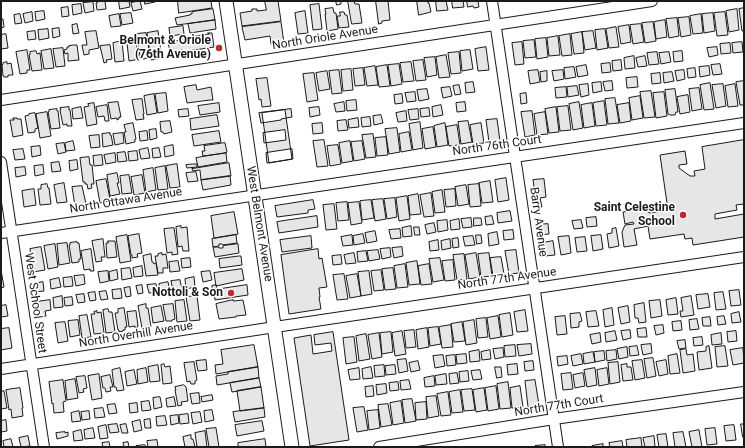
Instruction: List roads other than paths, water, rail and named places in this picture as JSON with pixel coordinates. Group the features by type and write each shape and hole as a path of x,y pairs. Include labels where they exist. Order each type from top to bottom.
{"main road":[{"name":"West Belmont Avenue","path":"226,1 292,447"}],"street":[{"name":"Barry Avenue","path":"492,1 558,447"},
{"name":"North Oriole Avenue","path":"1,100 652,1"},
{"name":"North 76th Court","path":"255,196 744,123"},
{"name":"West School Street","path":"1,162 44,447"},
{"name":"North Ottawa Avenue","path":"1,233 255,196"},
{"name":"North 77th Avenue","path":"275,327 744,257"},
{"name":"North Overhill Avenue","path":"1,369 275,327"},
{"name":"North 77th Court","path":"378,447 554,419 744,392"}],"place":[{"name":"Belmont & Oriole (76th Avenue)","path":"219,48"},
{"name":"Saint Celestine School","path":"683,215"},
{"name":"Nottoli & Son","path":"231,293"}]}
